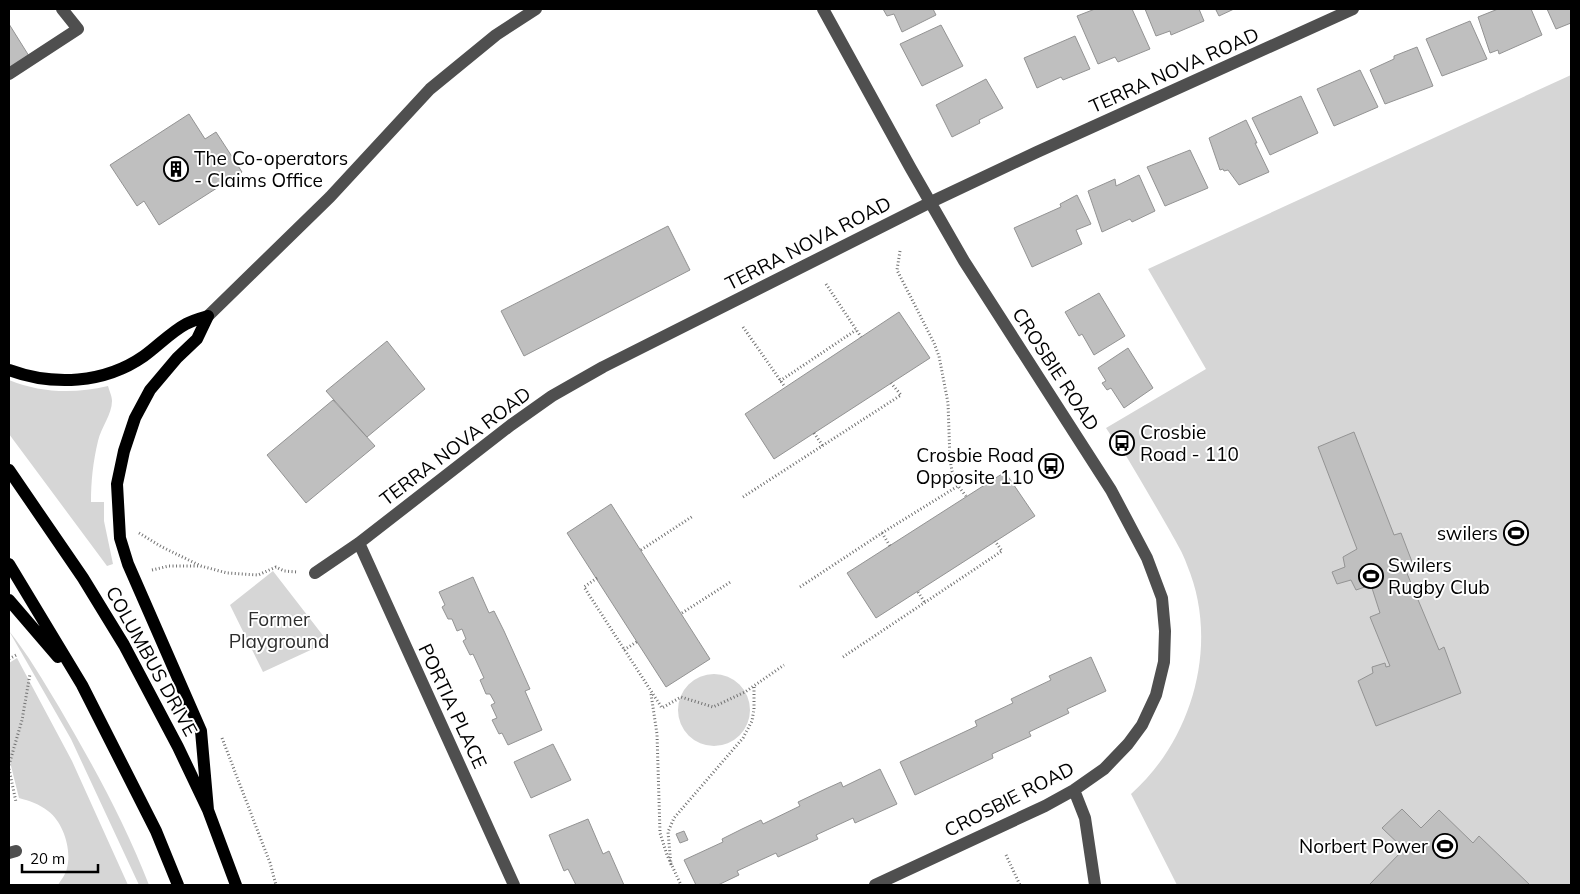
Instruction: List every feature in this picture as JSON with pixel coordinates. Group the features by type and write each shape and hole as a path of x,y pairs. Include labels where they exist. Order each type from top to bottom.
{"main road":[{"path":"9,370 27,377 56,381 84,380 114,371 142,357 187,323 208,316"},
{"path":"208,316 197,339 177,358 150,390 135,418 116,484 120,538 128,564 201,731 208,810"},
{"name":"COLUMBUS DRIVE","path":"9,470 83,578 124,645 178,747 208,810 236,885"},
{"path":"9,564 82,685 156,831 178,885"},
{"path":"9,600 82,685"}],"street":[{"path":"9,74 78,29 62,9"},
{"path":"208,316 330,196 430,89 496,35 536,9"},
{"name":"CROSBIE ROAD","path":"823,9 964,261 1111,490 1147,558 1162,598 1165,631 1164,662 1156,695 1142,725 1128,744 1104,769 1074,790 1045,806 875,885"},
{"name":"TERRA NOVA ROAD","path":"315,573 359,542 504,430 552,396 603,367 931,202 1353,9"},
{"name":"PORTIA PLACE","path":"359,542 514,885"},
{"path":"1074,790 1086,818 1095,885"}],"path":[{"path":"900,251 897,270 940,356 948,403 950,460 958,486 966,496"},
{"path":"826,284 861,338"},
{"path":"743,327 785,388"},
{"path":"780,381 856,330"},
{"path":"743,497 901,395 891,383"},
{"path":"814,433 823,446"},
{"path":"800,587 958,486"},
{"path":"641,550 693,516"},
{"path":"138,533 201,566 227,573 247,576 258,575 276,567 284,571 315,573"},
{"path":"882,533 890,546"},
{"path":"844,657 1002,552 995,541"},
{"path":"152,570 170,566 201,566"},
{"path":"596,578 584,587 662,708 681,697 713,707 727,702 784,665"},
{"path":"682,613 732,581"},
{"path":"918,592 925,603"},
{"path":"624,650 638,641"},
{"path":"9,659 18,654"},
{"path":"9,765 22,720 30,674"},
{"path":"671,866 668,832 674,818 743,738 752,722 754,686"},
{"path":"651,691 657,734 660,833 666,855 681,885"},
{"path":"9,769 16,802"},
{"path":"1006,855 1020,885"}],"green space":[{"path":"1571,75 1571,885 1177,885 1131,794 1153,772 1171,746 1185,718 1195,688 1200,657 1201,626 1197,595 1181,552 1122,449 1130,445 1121,432 1112,437 1106,428 1206,369 1148,269"},
{"path":"9,380 33,388 58,391 95,389 108,386 112,406 99,436 96,449 91,502 104,502 104,521 113,564 107,566 9,434"},
{"name":"Former Playground","path":"273,571 328,642 263,672 230,605"},
{"path":"9,631 59,707 108,794 149,885 139,885 71,739"},
{"path":"17,658 72,761 128,885 58,885 66,872 68,861 65,836 58,822 48,811 41,806 19,798 9,758 9,663"},
{"path":"714,674 734,680 744,690 750,710 744,730 734,740 714,746 694,740 684,730 678,710 684,690 694,680"}],"building":[{"path":"883,9 933,9 936,15 902,32 894,14 887,16"},
{"path":"1095,9 1132,9 1150,49 1118,62 1115,57 1098,64 1077,16"},
{"path":"1145,9 1199,9 1204,21 1171,35 1170,31 1156,36"},
{"path":"1234,9 1219,16 1216,10"},
{"path":"1498,9 1531,9 1542,35 1499,54 1498,50 1490,53 1478,17"},
{"path":"1547,9 1571,9 1571,23 1556,29"},
{"path":"1470,21 1487,59 1442,76 1426,39"},
{"path":"9,24 29,56 9,68"},
{"path":"941,25 963,66 922,86 900,44"},
{"path":"1075,36 1090,69 1063,80 1061,77 1037,88 1024,58"},
{"path":"1417,47 1433,86 1385,104 1370,70 1394,59 1394,56"},
{"path":"1360,70 1378,107 1334,126 1317,89"},
{"path":"986,79 1003,108 979,120 980,123 952,137 936,105"},
{"path":"1301,96 1318,133 1270,155 1252,118"},
{"name":"The Co-operators - Claims Office","path":"189,114 205,139 216,132 242,172 159,225 144,201 137,206 110,165"},
{"path":"1246,120 1269,172 1239,185 1228,170 1220,170 1209,138"},
{"path":"1190,150 1208,188 1165,206 1147,167"},
{"path":"1139,175 1155,211 1132,222 1130,219 1102,232 1088,191 1115,179 1116,186"},
{"path":"1077,195 1091,224 1076,230 1082,244 1032,267 1014,228 1061,207 1060,204"},
{"path":"668,226 690,270 524,356 501,311"},
{"path":"1099,293 1125,336 1094,355 1082,334 1079,336 1065,312"},
{"path":"899,312 930,358 774,459 745,414"},
{"path":"387,341 425,389 367,437 326,391"},
{"path":"1128,348 1153,388 1124,408 1111,388 1107,390 1102,383 1106,381 1098,368"},
{"path":"333,400 375,446 306,503 267,455"},
{"name":"Swilers Rugby Club","path":"1354,432 1394,535 1401,533 1414,567 1406,571 1439,650 1444,647 1461,693 1376,726 1358,681 1373,673 1372,667 1385,663 1386,667 1390,666 1370,617 1380,613 1371,585 1356,590 1351,580 1337,584 1332,572 1345,567 1343,557 1357,549 1318,447"},
{"path":"1005,472 1035,516 876,618 847,573"},
{"path":"611,504 710,659 666,687 567,533"},
{"path":"473,577 489,613 494,611 504,631 530,689 525,691 542,730 508,745 502,733 499,734 492,720 497,718 491,705 495,703 490,694 486,694 480,680 484,678 473,654 470,655 463,641 466,639 462,629 457,631 452,619 448,619 442,607 445,605 439,592"},
{"path":"1091,657 1106,691 1067,709 1069,713 1029,732 1031,736 992,754 993,758 915,795 900,762 977,726 975,721 1013,703 1011,699 1051,680 1049,676"},
{"path":"553,744 571,780 531,798 514,762"},
{"path":"880,769 897,804 855,823 853,818 816,835 818,839 778,857 776,853 737,871 739,875 718,885 696,885 684,860 723,842 722,839 761,820 763,824 800,806 798,802 819,792 841,782 843,787"},
{"name":"Norbert Power","path":"1402,809 1421,828 1439,810 1473,843 1479,836 1530,885 1369,885 1404,849 1382,828"},
{"path":"588,819 603,854 609,851 624,885 576,885 568,869 564,871 549,835"},
{"path":"684,831 688,840 680,843 676,834"}],"place":[{"name":"The Co-operators - Claims Office","path":"176,169"},
{"name":"Crosbie Road - 110","path":"1122,443"},
{"name":"Crosbie Road Opposite 110","path":"1051,466"},
{"name":"swilers","path":"1516,533"},
{"name":"Swilers Rugby Club","path":"1371,576"},
{"name":"Norbert Power","path":"1445,846"}]}
